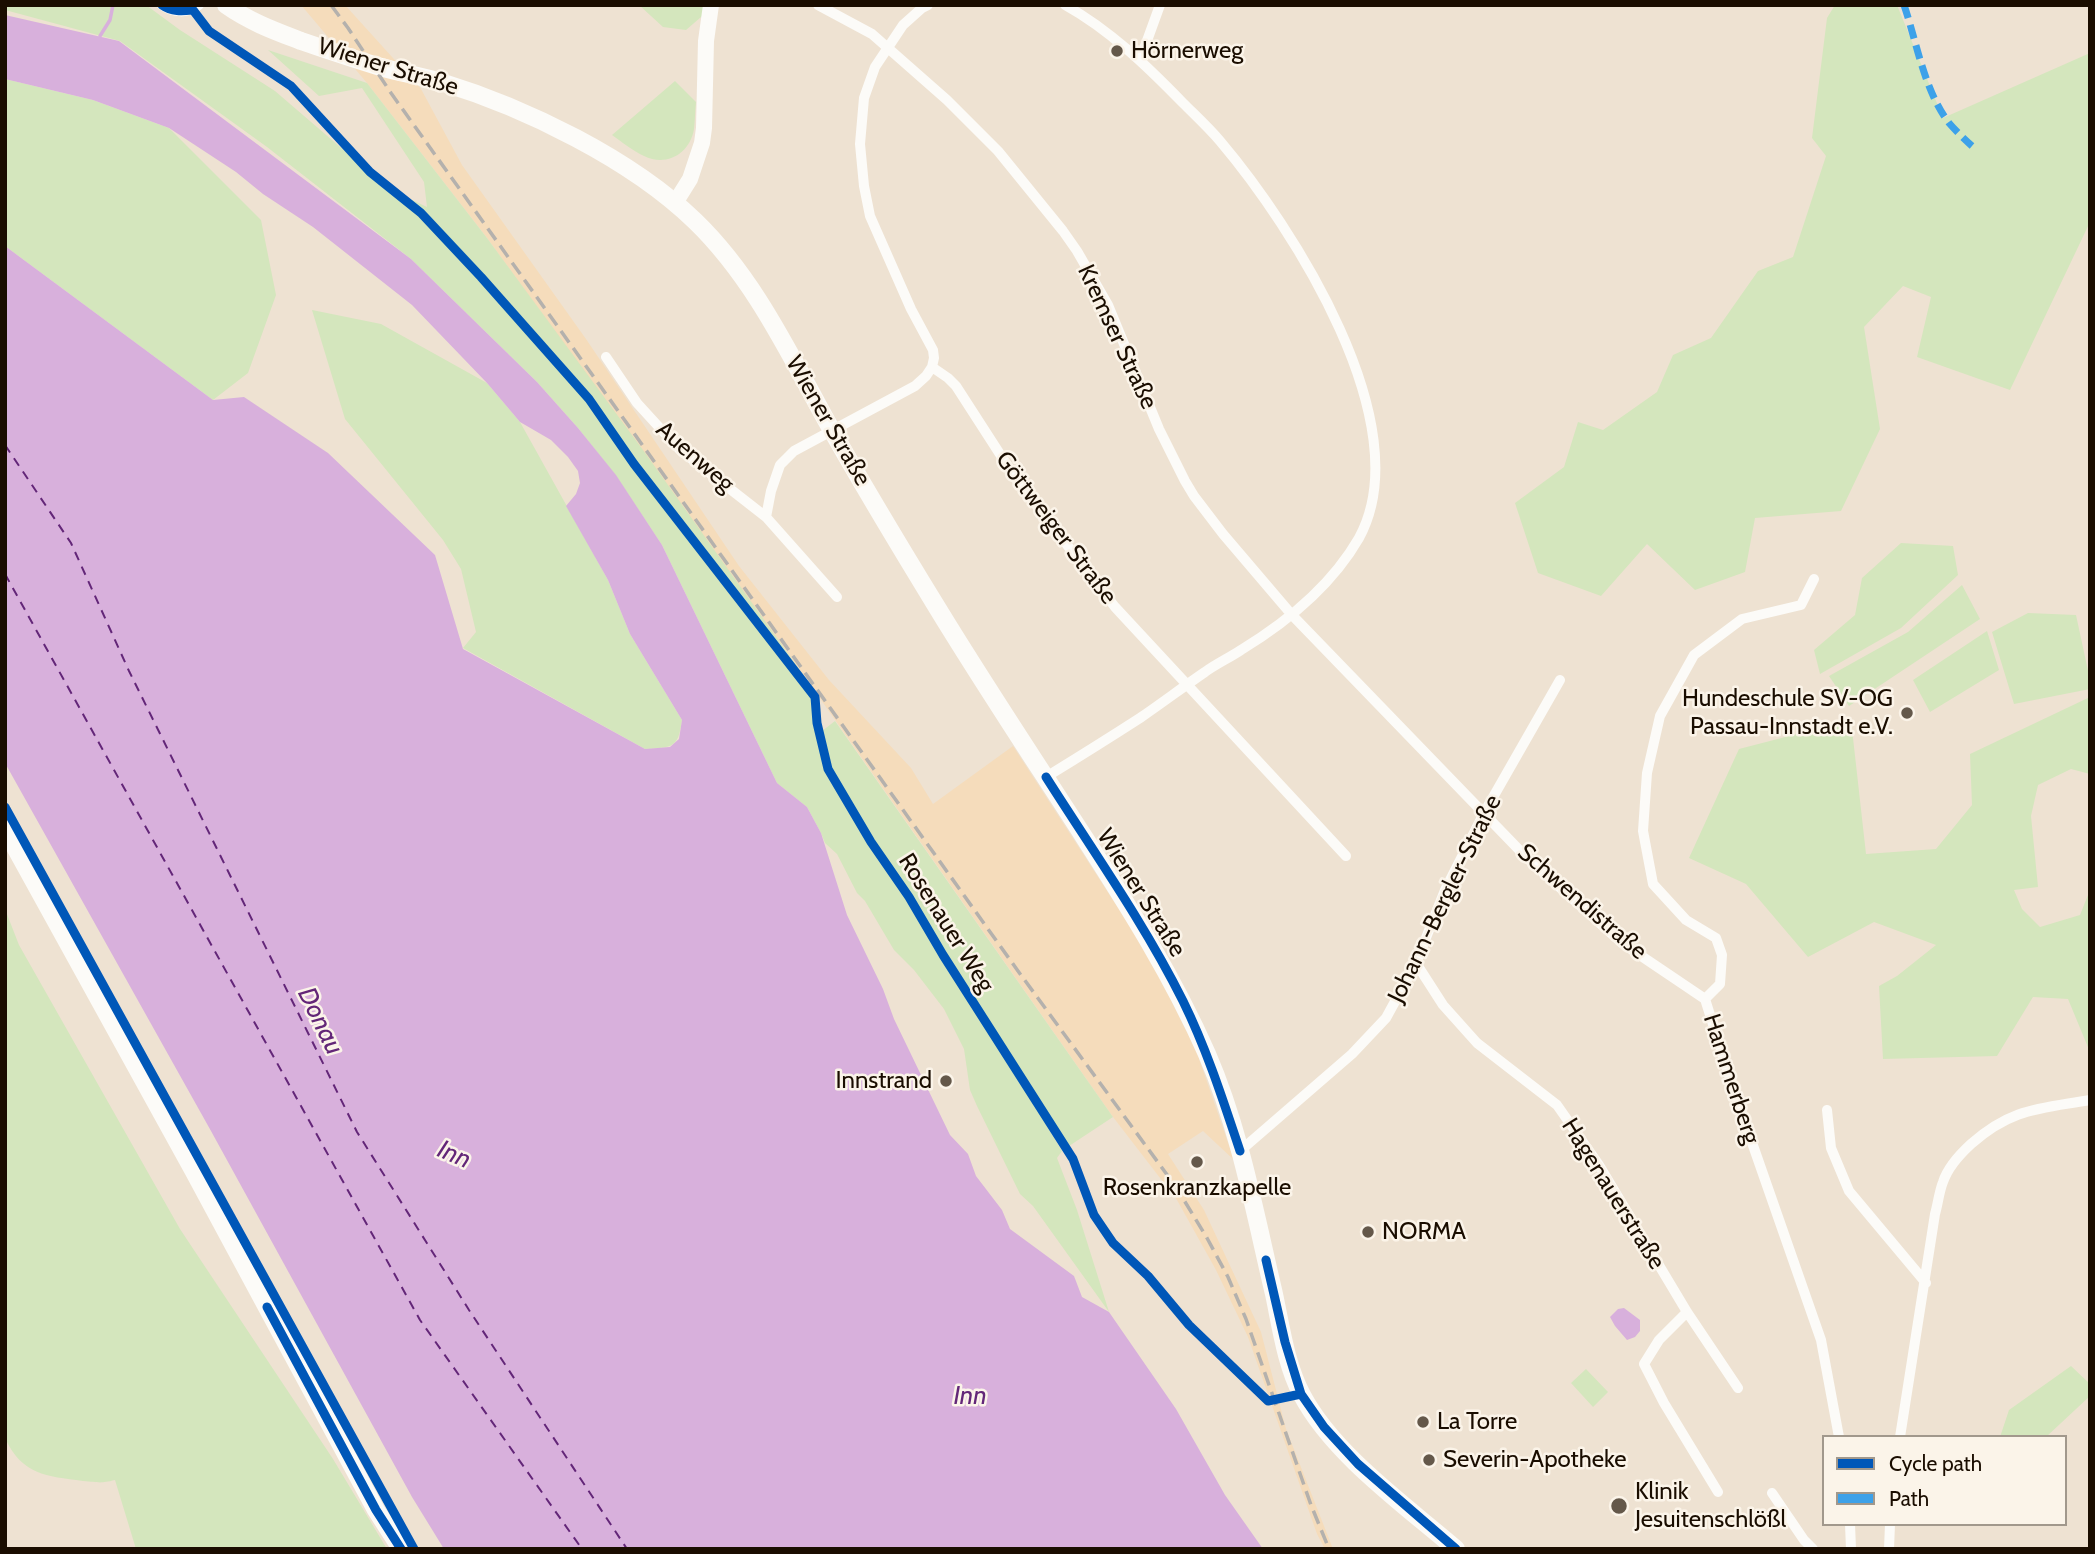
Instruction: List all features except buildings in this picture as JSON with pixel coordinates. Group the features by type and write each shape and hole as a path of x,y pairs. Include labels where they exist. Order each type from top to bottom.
{"main road":[{"name":"Wiener Straße","path":"226,5 331,51 503,103 579,141 625,167 675,204 711,238 746,281 762,304 832,431 938,609 1148,936 1183,1001 1210,1060 1240,1151 1285,1342 1301,1394 1324,1427 1358,1464 1455,1549"},
{"path":"675,204 690,178 702,143 706,41 711,5"},
{"path":"5,828 370,1498 401,1549"}],"street":[{"path":"162,5 181,11 193,10 199,5"},
{"name":"Kremser Straße","path":"818,5 872,34 947,100 998,151 1070,241 1108,305 1159,429 1185,481 1223,534 1292,615"},
{"path":"832,431 915,386 932,367 933,350 886,256 870,216 860,144 864,98 875,67 903,25 928,5"},
{"path":"1046,777 1141,717 1186,684 1292,615 1333,574 1358,539 1371,505 1374,464 1367,402 1354,366 1319,287 1287,232 1218,139 1140,60 1083,15 1066,5"},
{"path":"1140,60 1160,5"},
{"name":"Auenweg","path":"606,357 637,403 679,449 766,517 837,597"},
{"name":"Göttweiger Straße","path":"932,367 956,386 1016,479 1107,597 1186,684"},
{"name":"Auenweg","path":"766,517 780,465 794,451 832,431"},
{"name":"Hammerberg","path":"1814,579 1801,605 1742,619 1694,655 1660,716 1647,773 1643,831 1653,884 1686,920 1716,938 1722,954 1720,984 1705,999 1734,1091 1821,1340 1839,1435"},
{"name":"Schwendistraße","path":"1292,615 1527,858 1622,943 1705,999"},
{"name":"Johann-Bergler-Straße","path":"1240,1151 1352,1054 1386,1018 1416,963 1445,890 1484,813 1560,680"},
{"path":"1186,684 1346,856"},
{"name":"Hagenauerstraße","path":"1416,963 1443,1005 1477,1043 1557,1105 1599,1165 1687,1312 1738,1388"},
{"path":"1900,1435 1936,1214 1942,1183 1951,1165 1988,1129 2007,1118 2025,1111 2090,1100"},
{"path":"1827,1110 1831,1148 1849,1191 1926,1283"},
{"path":"1687,1312 1659,1340 1644,1364 1664,1403 1718,1492"},
{"path":"1772,1493 1804,1540 1814,1549"},
{"path":"1850,1526 1851,1549"},
{"path":"1889,1549 1890,1526"}],"shaded area":[{"path":"301,5 345,5 421,89 462,165 586,339 739,566 829,680 911,768 933,804 1013,746 1148,954 1196,1050 1234,1160 1203,1131 1168,1154 1204,1210 1261,1332 1286,1429 1333,1549 1325,1549 1317,1534 1248,1337 1216,1270 1177,1200 1113,1117 812,687 487,238 367,83"}],"green space":[{"path":"5,5 146,5 275,91 389,189 427,207 424,182 362,88 319,96 268,50 367,83 487,238 812,687 813,709 822,757 831,779 870,844 909,899 1062,1151 1057,1158 1077,1210 1109,1312 1033,1206 1020,1194 970,1090 964,1049 944,1009 914,970 894,950 865,901 857,893 837,854 825,843 807,807 777,783 662,545 616,476 578,428 537,382 411,259 267,147 120,41 5,10"},
{"path":"639,5 715,5 686,30 663,27"},
{"path":"1835,5 1897,5 1943,118 2090,53 2090,222 2010,390 1917,357 1931,297 1903,286 1864,327 1880,429 1841,511 1755,518 1745,572 1695,590 1647,544 1601,596 1538,573 1515,503 1564,467 1578,422 1603,430 1657,392 1673,355 1711,338 1758,271 1793,257 1826,156 1812,138 1827,18"},
{"path":"5,79 93,100 169,128 261,220 276,295 248,373 213,400 5,246"},
{"path":"675,81 696,102 692,138 682,151 668,159 652,159 636,152 612,135"},
{"path":"312,310 381,324 487,383 520,422 608,580 630,634 682,720 678,737 672,745 645,749 463,648 476,632 461,569 443,540 345,419"},
{"path":"1901,543 1953,546 1958,575 1901,628 1820,674 1814,650 1855,615 1862,578"},
{"path":"1962,585 1980,619 1849,706 1829,676 1908,632"},
{"path":"2028,613 2076,615 2090,689 2014,704 1992,632"},
{"path":"1987,631 1999,670 1930,712 1913,680"},
{"path":"2090,697 2090,774 2071,769 2038,785 2031,816 2038,887 2014,890 2022,909 2040,927 2080,915 2090,890 2090,1052 2068,999 2033,997 1997,1056 1883,1059 1879,986 1897,976 1936,945 1874,922 1808,957 1746,884 1689,858 1739,749 1851,720 1866,854 1936,849 1972,805 1970,754"},
{"path":"835,721 1113,1117 1066,1148 932,929 844,796 826,753 822,731"},
{"path":"5,909 19,945 180,1229 333,1459 387,1549 136,1549 115,1480 96,1482 47,1475 27,1467 12,1450 5,1438"},
{"path":"2071,1366 2090,1384 2090,1396 2048,1435 2001,1435 2009,1410"},
{"path":"1586,1369 1608,1392 1593,1407 1571,1383"}],"water":[{"path":"5,15 119,41 411,259 537,382 578,428 616,475 662,545 777,783 807,807 821,833 847,915 950,1135 968,1154 976,1176 1002,1210 1010,1229 1074,1276 1082,1297 1109,1312 1176,1409 1225,1495 1263,1549 444,1549 412,1497 5,763 5,246 213,400 244,397 328,453 435,555 463,649 645,749 670,747 679,739 682,720 630,634 608,580 566,506 576,494 580,483 578,471 568,457 551,440 520,422 487,383 412,305 313,227 263,194 236,172 169,128 93,100 5,79"},
{"path":"1624,1308 1640,1320 1640,1331 1627,1340 1610,1317 1618,1309"}],"waterway":[{"path":"100,36 110,20 113,5"}],"ferry route":[{"path":"5,445 71,543 129,671 357,1132 469,1310 627,1549"},
{"path":"5,574 420,1320 582,1549"}],"railway":[{"path":"331,5 391,93 1018,971 1176,1187 1228,1277 1246,1319 1329,1549"}],"marked path":[{"path":"1904,5 1933,96 1949,123 1972,146"}],"cycle path":[{"name":"Rosenauer Weg","path":"162,5 173,10 193,10 209,31 291,86 370,172 421,213 589,399 634,464 815,697 817,723 828,769 871,842 909,897 1073,1159 1094,1215 1113,1243 1148,1276 1189,1325 1268,1401 1301,1394"},
{"path":"1046,777 1135,915 1168,972 1192,1019 1240,1151"},
{"path":"5,807 414,1549"},
{"path":"1266,1260 1285,1342 1301,1394 1324,1427 1358,1464 1456,1549"},
{"path":"267,1307 376,1510 401,1549"}],"place":[{"name":"Hörnerweg","path":"1117,51"},
{"name":"Hundeschule SV-OG Passau-Innstadt e.V.","path":"1907,713"},
{"name":"Innstrand","path":"946,1081"},
{"name":"Rosenkranzkapelle","path":"1197,1162"},
{"name":"NORMA","path":"1368,1232"},
{"name":"La Torre","path":"1423,1422"},
{"name":"Severin-Apotheke","path":"1429,1460"},
{"name":"Klinik Jesuitenschlößl","path":"1619,1506"}],"water label":[{"name":"Donau","path":"320,1021"},
{"name":"Inn","path":"454,1155"},
{"name":"Inn","path":"970,1396"}]}
